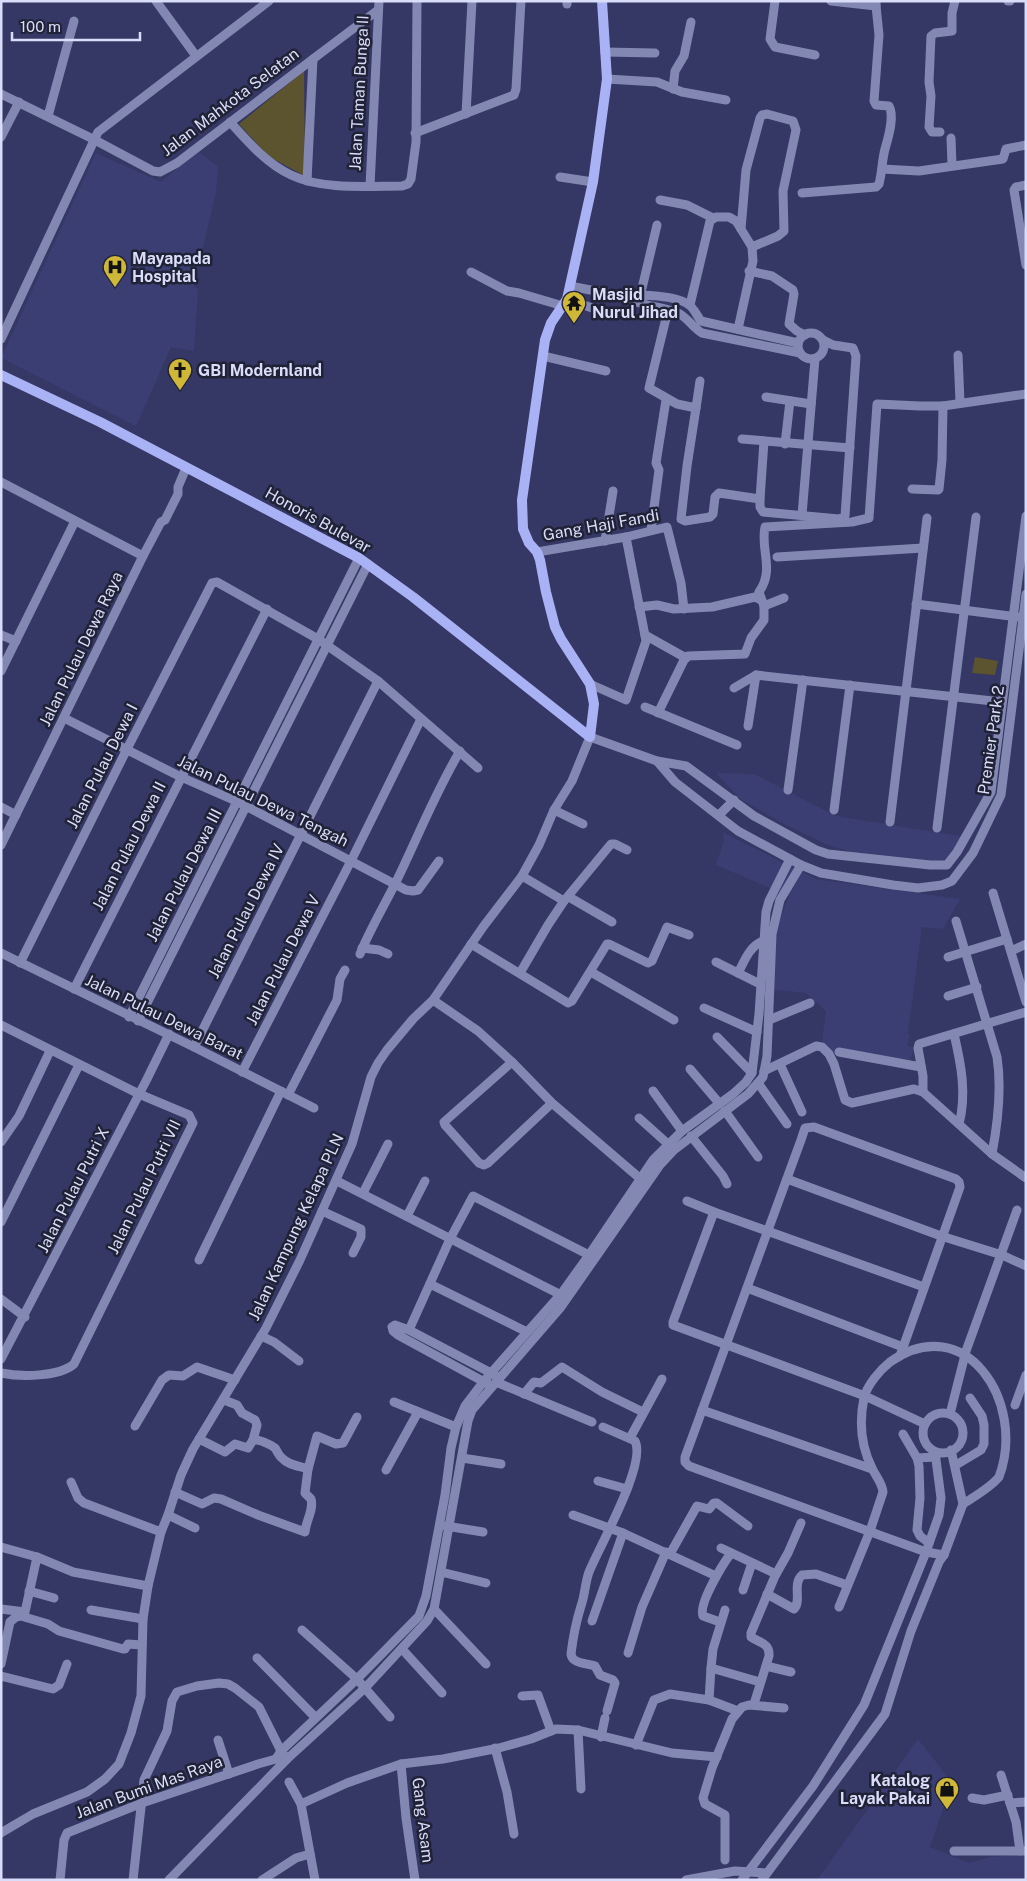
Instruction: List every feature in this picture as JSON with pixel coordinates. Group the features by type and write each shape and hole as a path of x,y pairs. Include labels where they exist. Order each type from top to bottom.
{"street":[{"path":"156,1 196,56"},
{"path":"230,122 270,162 292,176 321,184 402,186 408,184 411,179 416,142 417,1"},
{"path":"466,114 472,1"},
{"path":"415,134 514,95 516,89 521,1"},
{"name":"Jalan Kampung Kelapa PLN","path":"1,1833 33,1814 87,1792 105,1779 118,1764 131,1733 141,1696 143,1619 148,1586 161,1532 181,1475 199,1439 262,1336 300,1260 337,1181 354,1137 371,1077 378,1063 386,1050 413,1019 433,1000 455,966 522,876 540,845 554,810 572,781 590,738 594,704 590,684 555,627 537,552 529,543 523,529 522,508 545,340 551,324 565,302 570,286 593,182 607,79 602,1"},
{"path":"775,1 770,39 772,44 776,47 815,54"},
{"path":"940,132 932,132 929,127 931,36 935,32 952,31 952,13 955,1"},
{"path":"1,339 93,139 98,132 268,2"},
{"path":"802,193 876,187 879,184 885,148 888,142 892,111 889,106 876,105 874,102 879,35 876,4 836,2"},
{"name":"Jalan Mahkota Selatan","path":"1,94 93,139 143,167 160,172 177,163 379,6"},
{"name":"Jalan Taman Bunga II","path":"370,186 379,6"},
{"path":"48,116 74,21"},
{"path":"673,89 675,71 684,56 691,22"},
{"path":"605,52 655,53"},
{"path":"307,181 313,59"},
{"path":"607,79 657,82 673,89 726,100"},
{"path":"1,137 19,102"},
{"path":"741,229 746,170 760,118 762,115 767,114 793,122 796,130 783,191 784,231 778,236 752,247"},
{"path":"951,138 952,165"},
{"path":"882,169 919,170 1002,159 1006,149 1026,145"},
{"path":"560,177 593,182"},
{"path":"1025,262 1023,230 1014,190 1016,187 1026,185"},
{"path":"660,200 687,205 713,218 729,217 736,220 752,247 753,261 749,271 738,329"},
{"path":"690,305 708,225 713,218"},
{"path":"640,299 657,225"},
{"path":"749,271 772,276 793,290 789,322 800,337 800,353"},
{"path":"471,272 507,291 565,302 606,313"},
{"path":"570,286 640,299 678,300 690,305 700,321 738,329 800,337 808,333 816,333 827,344 849,347 856,352 845,516 839,519 766,514 761,510 764,441"},
{"path":"640,299 681,314 695,330 702,333 800,353 812,359"},
{"path":"668,310 648,388 666,400 696,408"},
{"path":"812,359 822,354 827,344"},
{"path":"958,355 960,402"},
{"path":"542,356 606,371"},
{"path":"802,515 814,369 812,359"},
{"name":"Honoris Bulevar","path":"1,375 100,422 359,558 413,597 590,738"},
{"path":"700,381 681,519 686,522 710,517 713,514 715,497 719,493 760,499"},
{"path":"658,713 686,658 690,655 744,655 751,638 764,620 759,592 765,583 765,527 852,522 869,516 876,406 879,403 942,406 1026,394"},
{"path":"766,397 811,404"},
{"path":"651,530 658,470 656,462 666,400"},
{"path":"785,444 790,401"},
{"path":"912,489 939,489 942,460 942,406"},
{"path":"742,439 850,448"},
{"name":"Jalan Pulau Dewa Raya","path":"1,845 143,556 178,494 178,487 186,468"},
{"path":"2,484 143,556"},
{"path":"605,541 613,492"},
{"name":"Premier Park 2","path":"952,881 973,853 1001,795 1021,617 1026,516"},
{"path":"937,828 976,517"},
{"path":"890,822 927,518"},
{"path":"1,672 75,521"},
{"name":"Gang Haji Fandi","path":"537,552 605,541 665,527 668,528 681,583 684,609"},
{"path":"590,684 626,700 645,644 645,635 626,536"},
{"path":"777,558 923,548"},
{"name":"Jalan Pulau Dewa III","path":"129,1017 359,558"},
{"name":"Jalan Pulau Dewa III","path":"138,1021 368,564"},
{"name":"Jalan Pulau Dewa I","path":"20,963 212,583 218,582 267,609"},
{"name":"Premier Park 2","path":"947,865 957,852 990,792 1002,702 1026,594"},
{"path":"639,607 657,605 684,609 712,607 755,597 762,603"},
{"path":"762,603 784,598"},
{"path":"916,604 1021,617"},
{"path":"267,609 328,646 378,680 478,768"},
{"name":"Jalan Pulau Dewa II","path":"74,989 267,609"},
{"path":"1,635 16,641"},
{"path":"645,635 686,658"},
{"path":"734,688 756,675"},
{"path":"748,726 756,675"},
{"name":"Premier Park 2","path":"756,675 1002,702"},
{"name":"Jalan Pulau Dewa IV","path":"194,1047 378,680"},
{"path":"788,790 803,680"},
{"path":"834,810 850,685"},
{"path":"645,707 737,745"},
{"name":"Jalan Pulau Dewa Tengah","path":"64,718 181,777 238,802 406,890 413,892 418,890 439,861"},
{"name":"Jalan Pulau Dewa V","path":"242,1072 351,862 421,719"},
{"path":"590,738 657,761 686,766 754,816 816,850 828,854 930,866 947,865 952,881 942,885 918,888 821,873 801,865 738,831 675,782 657,761"},
{"path":"388,954 379,950 361,951 460,751"},
{"path":"719,815 734,800"},
{"path":"1,807 16,815"},
{"path":"554,810 583,824"},
{"path":"520,973 548,925 611,844 627,850"},
{"path":"278,1755 419,1616 426,1596 456,1427 465,1406 491,1372 527,1332 564,1296 589,1255 644,1182 674,1150 722,1107 752,1073 759,1014 763,941 769,901 790,859"},
{"path":"722,1107 748,1094 763,1077 767,1056 772,934 780,900 801,865"},
{"path":"522,876 612,922"},
{"path":"993,893 1026,1002"},
{"path":"956,921 989,1023 999,1069 998,1118 992,1154"},
{"path":"471,944 568,1003 572,1001 609,944 648,963 652,961 667,927 689,935"},
{"path":"948,957 1007,939"},
{"path":"738,973 750,950 755,944 763,941"},
{"path":"1011,951 1026,944"},
{"name":"Jalan Pulau Dewa Barat","path":"1,953 129,1017 169,1034 314,1108"},
{"path":"716,962 760,984"},
{"path":"199,1260 284,1093 337,1000 340,979 345,970"},
{"path":"591,972 674,1020"},
{"path":"948,996 977,988"},
{"path":"433,1000 478,1031 552,1103 644,1182"},
{"path":"759,1014 769,1017 810,1003"},
{"path":"704,1008 757,1032"},
{"path":"923,1092 919,1044 1026,1012"},
{"name":"Jalan Pulau Putri VII","path":"1,1025 139,1094 189,1115 193,1123 74,1364 60,1372 14,1376 1,1373"},
{"name":"Jalan Pulau Putri X","path":"1,1358 24,1317 169,1034"},
{"path":"954,1034 961,1066 962,1113 959,1124"},
{"path":"717,1037 752,1073"},
{"path":"764,1071 816,1046 822,1047 830,1054 848,1103 914,1089 923,1092 992,1154 1026,1178"},
{"path":"1,1142 19,1116 50,1050"},
{"path":"839,1052 921,1067"},
{"path":"512,1062 444,1122 480,1163 488,1164 552,1103"},
{"path":"780,1064 802,1112"},
{"path":"1,1222 80,1065"},
{"path":"690,1069 722,1107 758,1157"},
{"path":"758,1083 788,1124"},
{"path":"653,1091 682,1131"},
{"path":"639,1118 668,1144"},
{"path":"169,1880 287,1759 364,1688 427,1621 434,1610 468,1421 472,1410 564,1296 644,1182 654,1160 682,1131 707,1119"},
{"path":"839,1607 870,1531 883,1492 864,1446 860,1423 865,1396 881,1369 901,1351 960,1187 956,1179 809,1126 806,1128 702,1410 685,1457 686,1462 689,1466 870,1531 928,1548 944,1555"},
{"path":"691,1136 723,1176 727,1184"},
{"path":"363,1193 388,1144"},
{"path":"787,1179 941,1236 1002,1255 1026,1266"},
{"path":"337,1181 564,1296"},
{"path":"406,1216 425,1182"},
{"path":"409,1330 450,1239 470,1199 475,1196 589,1255"},
{"path":"687,1201 924,1287"},
{"path":"950,1414 966,1351 1017,1210"},
{"path":"322,1211 361,1229 361,1237 353,1253"},
{"path":"714,1212 673,1323 727,1346 865,1396 925,1424"},
{"path":"430,1284 527,1332"},
{"path":"747,1288 901,1351 924,1348 946,1348 966,1351 995,1371"},
{"path":"1,1299 24,1317"},
{"path":"496,1382 491,1372 409,1330 395,1325 392,1329 398,1335 484,1381 496,1382 592,1422"},
{"path":"262,1336 274,1342 300,1361"},
{"path":"135,1426 162,1380 168,1375 183,1376 197,1367 236,1380"},
{"path":"524,1394 534,1382 541,1383 562,1367 602,1392 643,1412"},
{"path":"1010,1392 1016,1409 1026,1375"},
{"path":"630,1438 662,1379"},
{"path":"956,1465 981,1450 984,1444 982,1416 970,1398"},
{"path":"199,1439 225,1452 235,1444 248,1448 257,1425 255,1420 242,1413 237,1405 224,1400"},
{"path":"394,1402 456,1427"},
{"path":"702,1410 872,1469"},
{"path":"386,1470 418,1412"},
{"path":"744,1876 813,1786 864,1705 928,1548 939,1515 941,1498 936,1455 924,1440 925,1424 929,1418 942,1412 956,1418 961,1424 963,1432 957,1446 936,1455 917,1458"},
{"path":"176,1492 202,1504 214,1498 221,1499 258,1515 306,1532 306,1523 312,1508 311,1499 305,1493 308,1469 317,1436 336,1444 343,1442 357,1417"},
{"path":"601,1736 614,1683 612,1680 600,1675 595,1666 575,1661 571,1654 574,1630 588,1574 627,1489 635,1461 637,1445 630,1438 602,1427"},
{"path":"903,1434 917,1458 919,1466 918,1530 928,1548"},
{"path":"252,1440 258,1440 270,1445 275,1448 282,1458 292,1464 308,1469"},
{"path":"686,1880 734,1871 744,1876 764,1877 885,1714 911,1631 938,1562 944,1555 963,1504 956,1465 951,1450"},
{"path":"963,1504 998,1478 1014,1450"},
{"path":"462,1458 501,1464"},
{"path":"598,1481 627,1489"},
{"path":"71,1482 78,1498 84,1503 161,1532"},
{"path":"628,1653 642,1607 668,1553 698,1506 708,1509 714,1503 717,1503 748,1526"},
{"path":"168,1515 196,1528"},
{"path":"573,1515 610,1528 716,1576"},
{"path":"754,1704 769,1656 769,1648 751,1636 776,1574 788,1553 801,1523"},
{"path":"439,1524 483,1532"},
{"path":"592,1621 623,1534"},
{"path":"1,1547 37,1556 73,1572 148,1586"},
{"path":"721,1548 776,1574"},
{"path":"720,1622 702,1614 702,1610 716,1576 730,1553"},
{"path":"25,1614 37,1556"},
{"path":"744,1590 752,1563"},
{"path":"441,1572 486,1583"},
{"path":"768,1594 796,1609 798,1581 802,1575 816,1574 847,1585"},
{"path":"29,1591 54,1598"},
{"path":"1,1610 25,1614 48,1624 58,1631 123,1649 128,1644 142,1645"},
{"path":"91,1610 143,1619"},
{"path":"434,1610 486,1664"},
{"path":"709,1700 713,1649 725,1610"},
{"path":"1,1664 10,1622 16,1617 25,1614"},
{"path":"302,1630 357,1679 390,1716"},
{"path":"402,1649 442,1693"},
{"path":"257,1658 315,1717"},
{"path":"1,1676 53,1689 59,1684 67,1664"},
{"path":"766,1666 791,1672"},
{"path":"711,1668 760,1682"},
{"path":"133,1880 144,1780 167,1730 172,1701 178,1692 219,1682 235,1688 259,1707 278,1755 287,1759"},
{"path":"636,1745 655,1699 670,1694 709,1700 738,1711"},
{"path":"522,1696 538,1695 551,1731"},
{"path":"725,1860 725,1815 705,1804 703,1798 726,1730 742,1708 754,1704 784,1708"},
{"path":"301,1804 347,1783 401,1764 443,1759 496,1748 531,1739 551,1731 564,1729 578,1730 672,1753 717,1756"},
{"path":"578,1730 581,1789"},
{"path":"218,1740 229,1774"},
{"path":"496,1748 508,1792 514,1834"},
{"name":"Jalan Bumi Mas Raya","path":"60,1880 64,1840 67,1833 142,1802 258,1764 278,1755"},
{"name":"Gang Asam","path":"401,1764 406,1818 415,1880"},
{"path":"954,1851 1023,1851 1001,1775"},
{"path":"289,1782 301,1804 315,1880"},
{"path":"972,1798 984,1800 1009,1799 1026,1802"},
{"path":"262,1880 296,1858 310,1854"}],"shaded area":[{"path":"304,71 305,176 268,156 239,124"},
{"name":"Mayapada Hospital","path":"198,151 218,167 216,192 194,286 198,290 194,351 171,347 136,426 1,358 96,153 161,182"},
{"path":"975,657 998,661 995,675 972,673"},
{"path":"716,773 754,774 836,816 966,837 940,867 872,859 826,844 786,825 739,798"},
{"path":"722,832 816,879 960,899 943,929 922,927 908,1033 910,1036 907,1046 915,1048 910,1060 832,1051 822,1041 826,1011 806,993 773,990 773,958 778,924 789,896 716,865 724,840"},
{"path":"918,1739 949,1779 949,1792 930,1847 969,1863 990,1857 1026,1854 1026,1880 817,1880"}],"place":[{"name":"Mayapada Hospital","path":"115,288"},
{"name":"Masjid Nurul Jihad","path":"574,324"},
{"name":"GBI Modernland","path":"180,391"},
{"name":"Katalog Layak Pakai","path":"947,1810"}]}
